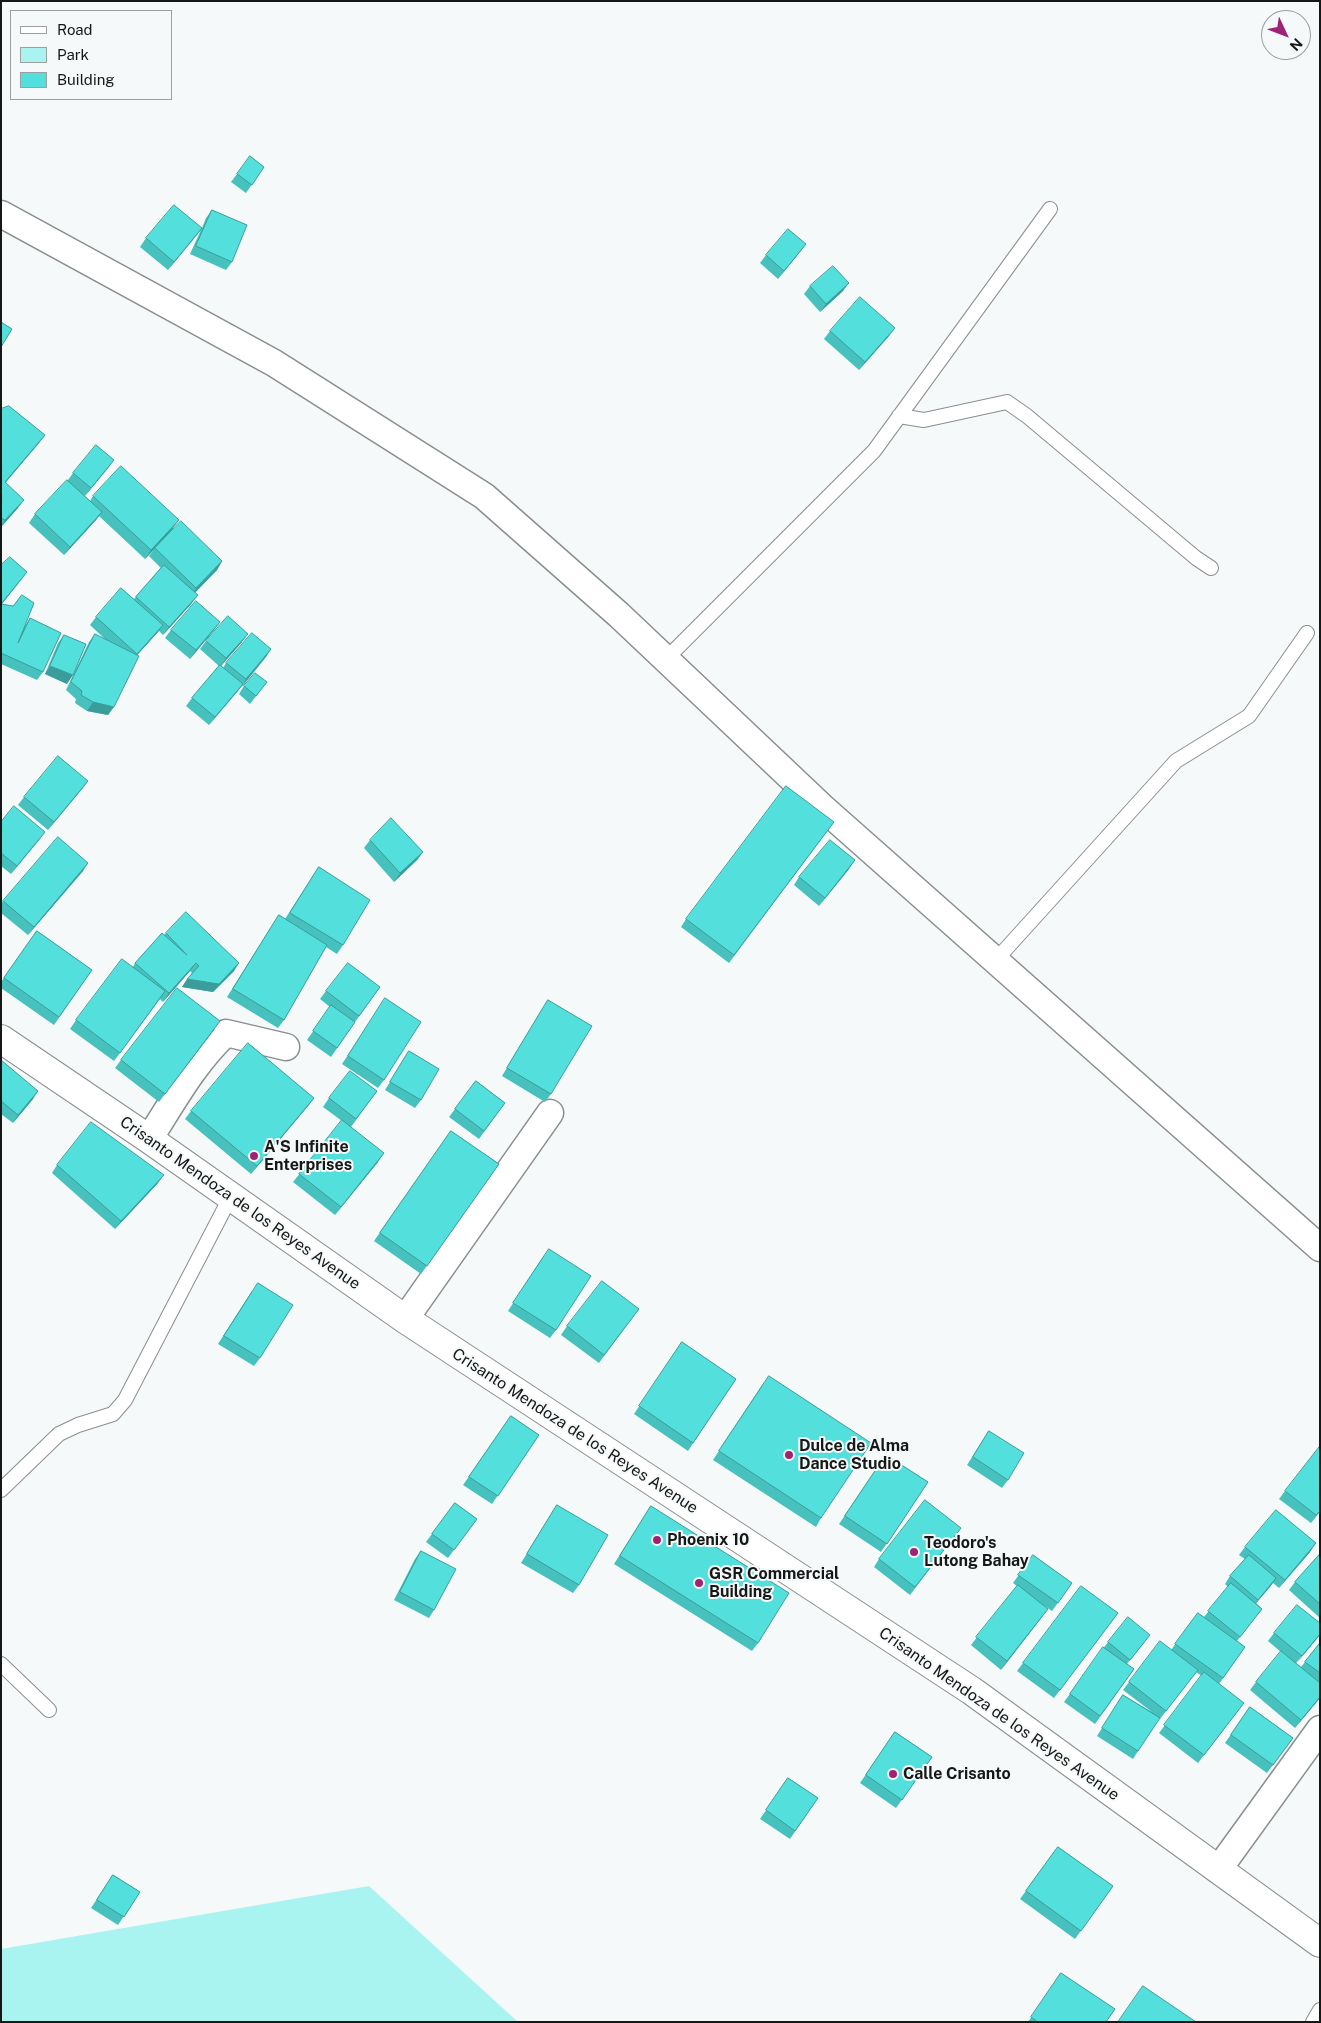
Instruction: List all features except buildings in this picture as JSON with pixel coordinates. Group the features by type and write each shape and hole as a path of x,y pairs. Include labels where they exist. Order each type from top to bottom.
{"main road":[{"name":"Crisanto Mendoza de los Reyes Avenue","path":"1,1039 149,1139 406,1319 972,1691 1320,1943"}],"street":[{"path":"1,214 274,363 484,496 619,615 822,807 1320,1248"},
{"path":"149,1139 190,1073 209,1049 226,1033 286,1047"},
{"path":"406,1319 550,1113"},
{"path":"1218,1870 1320,1729"}],"lane":[{"path":"666,659 874,451 1050,209"},
{"path":"899,416 924,420 1007,402 1027,416 1196,558 1211,568"},
{"path":"996,961 1176,761 1248,716 1307,633"},
{"path":"1,1490 59,1434 78,1425 113,1414 125,1400 231,1196"},
{"path":"1,1664 49,1710"},
{"path":"1313,2022 1320,2010"}],"green space":[{"path":"369,1886 518,2022 1,2022 1,1949"}],"place":[{"name":"A'S Infinite Enterprises","path":"254,1156"},
{"name":"Dulce de Alma Dance Studio","path":"789,1455"},
{"name":"Phoenix 10","path":"657,1540"},
{"name":"Teodoro's Lutong Bahay","path":"914,1552"},
{"name":"GSR Commercial Building","path":"699,1583"},
{"name":"Calle Crisanto","path":"893,1774"}]}
